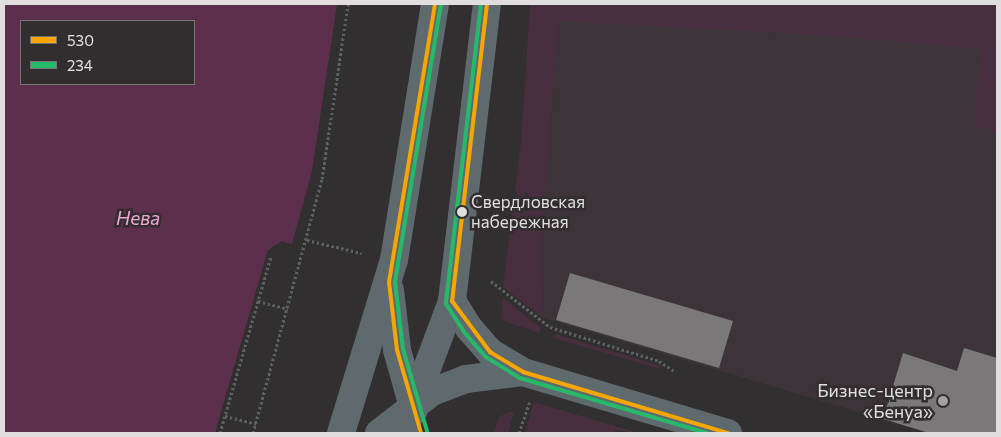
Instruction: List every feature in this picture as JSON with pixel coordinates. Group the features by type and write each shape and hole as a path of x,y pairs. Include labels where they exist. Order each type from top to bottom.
{"main road":[{"path":"341,433 389,282 435,4"},
{"path":"403,433 452,301 487,4"},
{"path":"389,282 397,350 422,433"},
{"path":"452,301 468,328 490,352 523,372 728,433"},
{"path":"379,433 432,392 466,379 523,372"}],"path":[{"path":"253,433 288,310 322,179 348,4"},
{"path":"307,240 361,254"},
{"path":"220,433 271,256"},
{"path":"491,282 550,328 659,361 676,372"},
{"path":"258,301 288,310"},
{"path":"520,433 530,400"},
{"path":"225,416 256,424"}],"shaded area":[{"path":"530,4 997,4 997,133 973,125 981,49 821,35 559,21 541,247 543,318 503,287 521,143"},
{"path":"997,4 997,433 929,433 543,318 541,247 559,21"},
{"path":"503,298 541,328 539,333 501,320"},
{"path":"555,334 660,366 660,369 554,338"},
{"path":"534,402 638,433 615,430 614,433 525,433"},
{"path":"508,412 514,412 508,433 494,433 499,417"}],"water":[{"name":"Нева","path":"4,4 337,4 312,171 292,244 282,242 268,250 215,433 4,433"}],"pier":[{"path":"282,241 292,246 282,244 270,251 215,433 268,250"}],"building":[{"path":"570,273 733,321 719,368 556,320"},
{"name":"Бизнес-центр «Бенуа»","path":"964,348 997,358 997,433 929,433 883,419 903,353 957,371"}],"transit line":[{"name":"530","path":"421,433 397,350 389,282 435,4"},
{"name":"234","path":"481,4 446,304 464,332 486,357 520,378 707,433"},
{"name":"530","path":"487,4 452,301 490,352 523,372 728,433"},
{"name":"234","path":"427,431 403,349 395,282 441,5"}],"place":[{"name":"Свердловская набережная","path":"462,212"},
{"name":"Бизнес-центр «Бенуа»","path":"943,401"}]}
